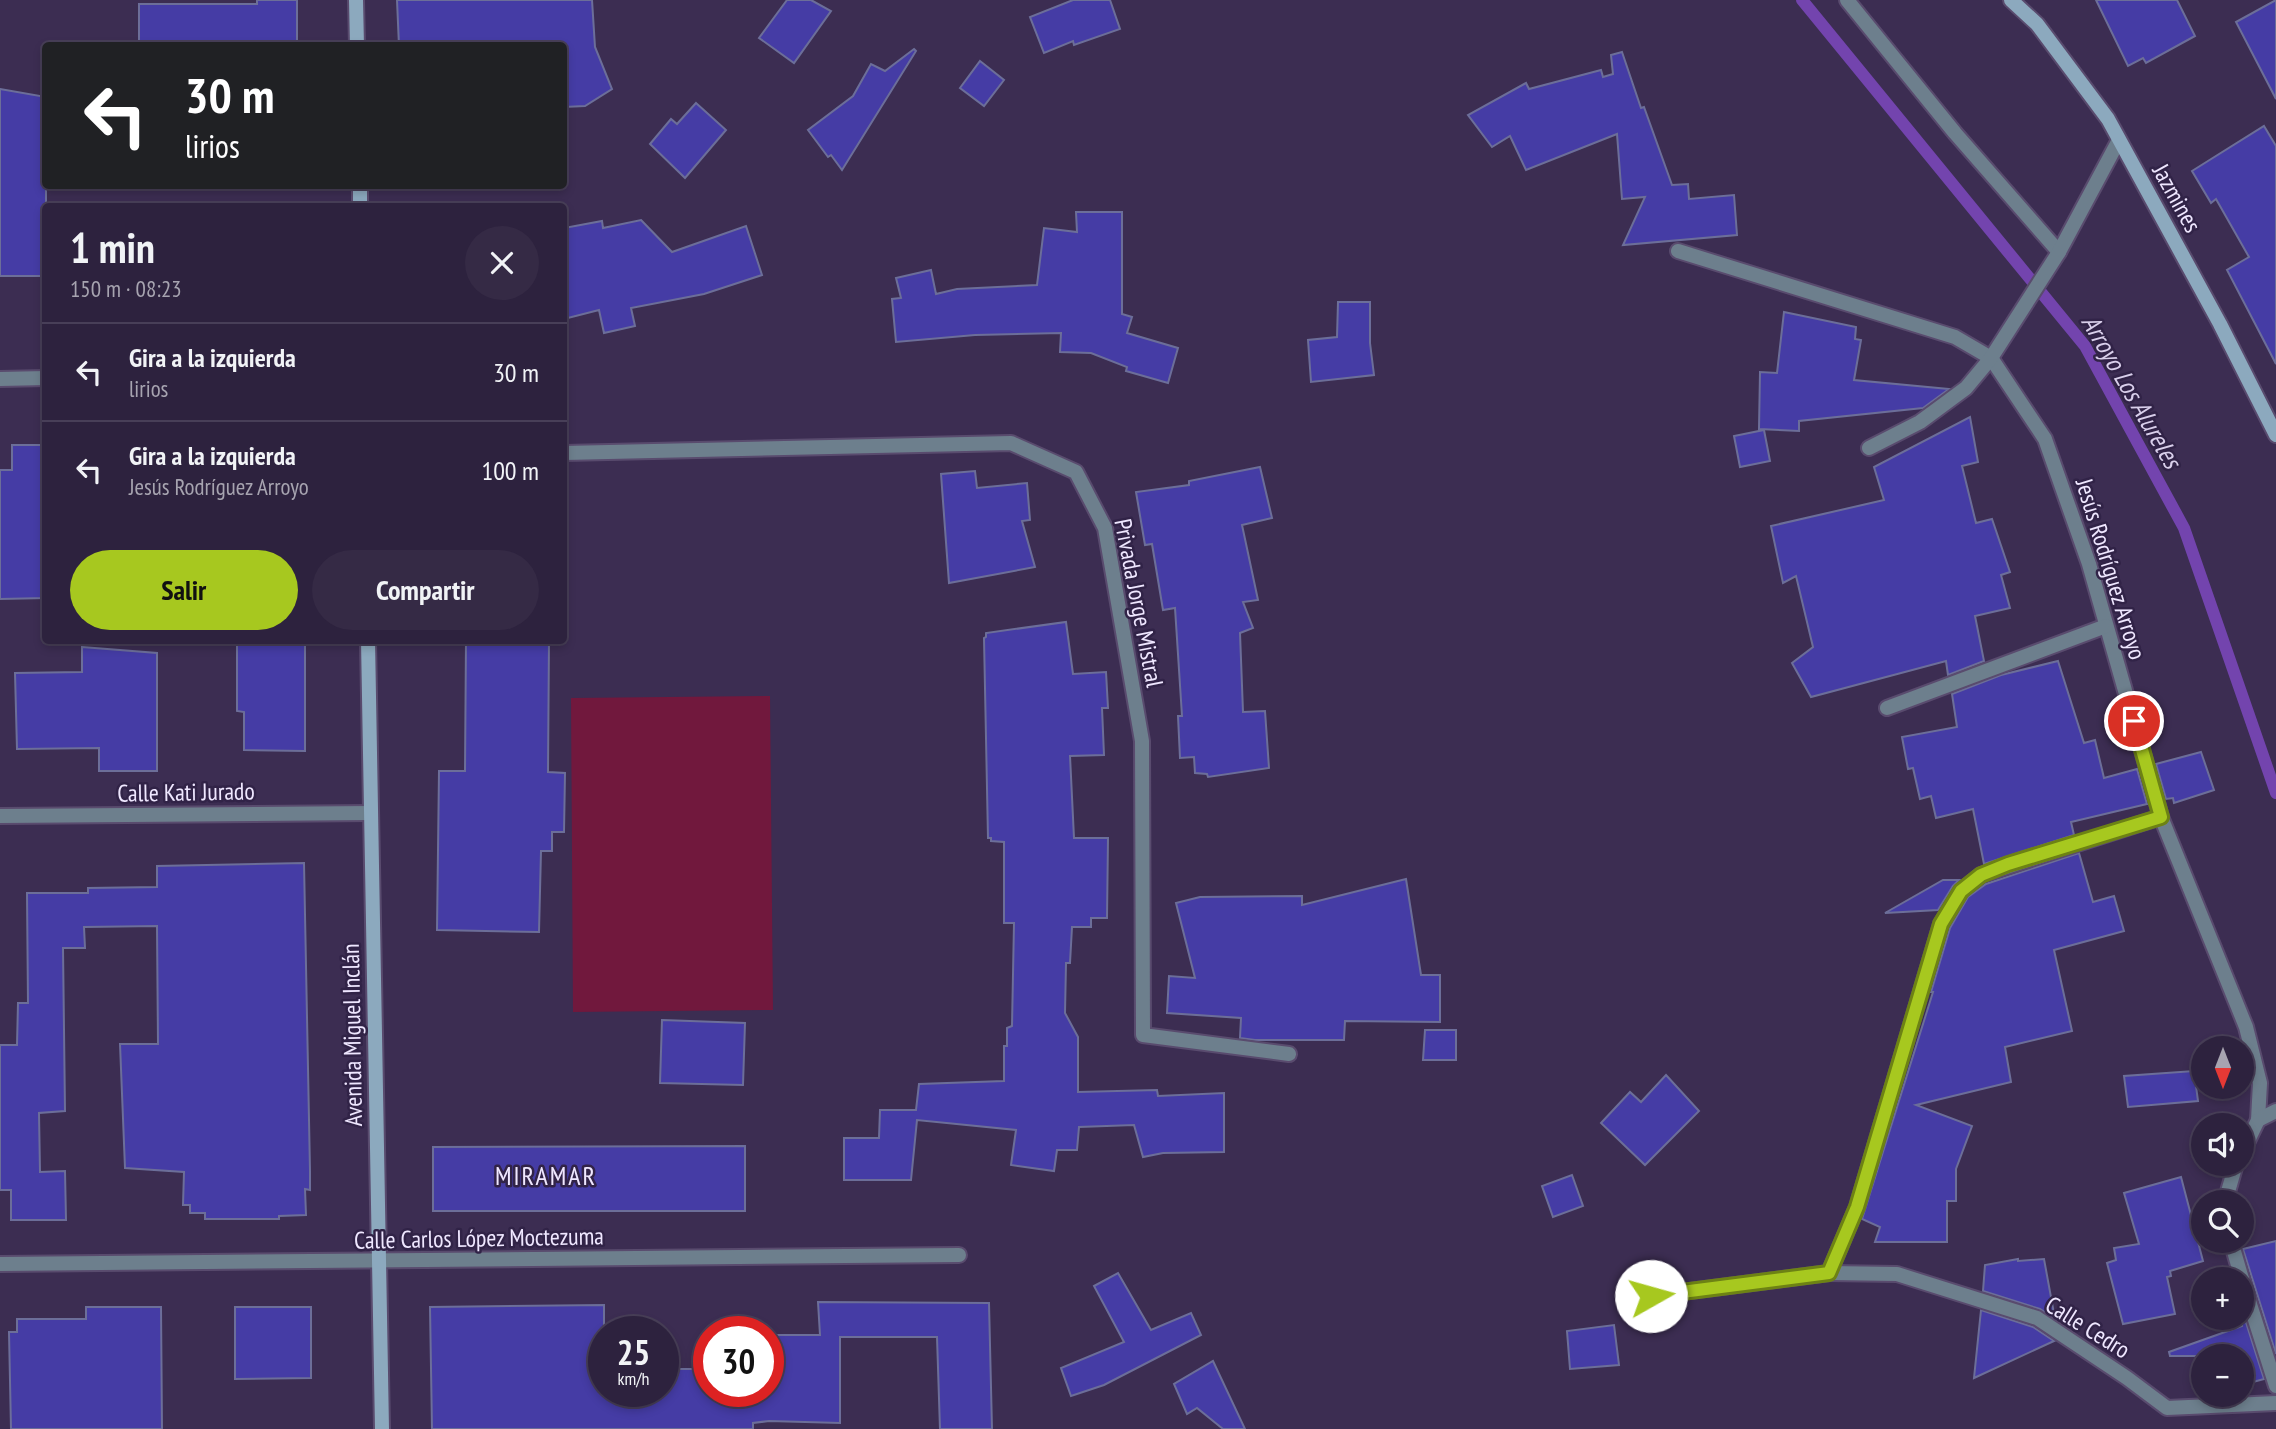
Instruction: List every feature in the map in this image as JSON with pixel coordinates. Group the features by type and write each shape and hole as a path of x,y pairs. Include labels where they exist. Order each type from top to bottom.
{"main road":[{"path":"356,0 357,42"},
{"name":"Jazmines","path":"2011,0 2038,24 2108,119 2220,324 2276,435"},
{"name":"Avenida Miguel Inclán","path":"369,644 382,1429"}],"street":[{"path":"1847,0 2056,257"},
{"path":"1869,448 1920,422 1966,388 1991,358 2056,257 2119,140"},
{"name":"Jesús Rodríguez Arroyo","path":"1678,251 1955,337 1991,358 2045,439 2089,564 2161,817 2246,1027 2259,1083 2258,1120"},
{"path":"0,379 42,378"},
{"name":"Privada Jorge Mistral","path":"567,453 1011,443 1076,472 1105,528 1142,741 1143,1035 1289,1054"},
{"path":"1887,708 2106,625"},
{"name":"Calle Kati Jurado","path":"0,816 372,813"},
{"path":"1829,1273 1857,1207 1941,924 1961,891 1981,875 2008,864 2161,817"},
{"path":"2254,1128 2258,1120 2276,1111"},
{"name":"Calle Carlos López Moctezuma","path":"0,1264 958,1255"},
{"name":"Calle Cedro","path":"1651,1296 1829,1273 1897,1274 2038,1318 2127,1378 2166,1408 2276,1403"},
{"path":"2254,1317 2276,1386"}],"shaded area":[{"path":"770,696 773,1010 573,1012 571,698"}],"building":[{"path":"257,0 297,0 297,41 139,42 139,4 257,4"},
{"path":"397,0 592,0 595,47 612,89 585,106 567,107 567,42 399,42"},
{"path":"787,0 811,0 831,11 794,63 759,38"},
{"path":"1073,0 1110,0 1120,29 1074,45 1073,41 1044,53 1030,17"},
{"path":"2096,0 2177,0 2195,36 2146,63 2143,58 2128,66"},
{"path":"2276,0 2276,99 2236,22"},
{"path":"914,49 916,51 842,170 831,155 828,157 808,130 853,96 871,64 885,71"},
{"path":"1622,52 1672,185 1688,184 1689,199 1734,195 1737,235 1623,245 1645,197 1622,199 1617,134 1526,170 1510,136 1492,147 1468,115 1526,83 1529,89 1601,70 1603,77 1613,74 1611,55"},
{"path":"980,61 1004,80 984,106 960,88"},
{"path":"0,89 42,96 42,189 46,189 46,203 42,203 42,276 0,276"},
{"path":"696,103 726,130 685,178 650,144 671,119 677,124"},
{"path":"2264,126 2276,146 2276,364 2227,270 2249,257 2216,199 2211,203 2192,171"},
{"path":"1076,212 1122,212 1122,314 1132,317 1127,333 1178,348 1168,383 1126,371 1127,367 1091,353 1060,352 1061,333 975,335 896,342 892,299 901,298 896,278 931,270 936,294 957,289 1037,285 1044,228 1077,232"},
{"path":"641,220 672,252 746,226 762,275 704,294 631,308 635,326 604,333 599,310 567,318 567,227 602,221 603,228"},
{"path":"1338,302 1370,302 1370,343 1374,375 1311,382 1308,340 1337,337"},
{"path":"1784,312 1856,327 1855,339 1861,340 1854,380 1949,389 1923,408 1799,421 1799,431 1759,429 1760,372 1777,373"},
{"path":"1970,417 1978,462 1962,466 1976,523 1992,519 2010,572 2001,575 2010,608 1975,616 1984,661 1948,675 1946,661 1811,697 1792,663 1813,647 1796,576 1783,583 1771,526 1884,500 1874,467"},
{"path":"1764,430 1770,461 1740,467 1734,436"},
{"path":"12,445 42,445 42,598 0,599 0,470 12,470"},
{"path":"1260,467 1272,518 1242,525 1258,600 1243,602 1253,628 1240,633 1243,712 1265,711 1269,768 1208,777 1207,774 1195,773 1194,757 1180,758 1178,716 1182,716 1175,608 1163,610 1152,544 1145,545 1136,492 1189,485 1189,481"},
{"path":"975,471 977,488 1027,483 1030,520 1022,521 1035,567 949,583 941,474"},
{"path":"1066,622 1073,674 1106,672 1108,708 1102,708 1104,755 1070,756 1074,838 1108,838 1107,918 1091,918 1091,927 1072,927 1070,963 1066,963 1065,1013 1078,1037 1078,1092 1157,1090 1158,1096 1224,1093 1224,1152 1163,1153 1143,1157 1134,1125 1079,1127 1077,1150 1057,1150 1054,1171 1011,1165 1016,1130 917,1120 911,1180 844,1180 844,1138 879,1138 880,1110 916,1110 919,1084 1004,1081 1004,1046 1007,1046 1007,1028 1012,1026 1014,923 1004,923 1004,842 991,841 991,838 988,838 984,638 986,633"},
{"path":"237,644 305,644 305,751 244,750 244,712 237,711"},
{"path":"466,644 549,644 548,772 565,773 564,832 552,832 552,851 541,851 539,932 437,930 439,771 465,771"},
{"path":"82,647 157,653 157,771 99,771 99,748 17,749 15,673 82,672"},
{"path":"2058,661 2084,743 2095,740 2104,778 2137,769 2147,804 2071,822 2074,835 1984,864 1973,809 1936,818 1931,796 1920,799 1913,768 1908,769 1902,737 1957,727 1952,694 2001,675"},
{"path":"2201,752 2214,790 2174,803 2173,798 2166,799 2156,764"},
{"path":"2079,853 2093,902 2114,896 2124,931 2054,950 2072,1031 2005,1047 2011,1082 1916,1105 1972,1126 1956,1169 1956,1201 1947,1201 1947,1242 1875,1242 1880,1227 1862,1219 1933,992 1950,928 1968,897 1986,884"},
{"path":"304,863 310,1171 310,1190 305,1189 306,1215 279,1216 279,1219 205,1219 205,1213 190,1213 190,1205 183,1205 184,1172 125,1168 120,1044 158,1044 157,926 84,927 85,948 63,948 65,1111 39,1113 40,1172 65,1171 66,1220 11,1220 11,1190 0,1190 0,1045 17,1045 18,1003 28,1003 27,893 88,893 88,888 157,887 157,866"},
{"path":"1406,879 1421,975 1440,975 1440,1022 1345,1021 1344,1040 1255,1040 1240,1038 1241,1018 1167,1013 1169,976 1195,978 1176,903 1200,897 1302,896 1302,905"},
{"path":"1943,880 1959,880 1938,910 1885,913"},
{"path":"662,1020 745,1023 743,1085 660,1083"},
{"path":"1425,1030 1456,1030 1456,1060 1423,1060"},
{"path":"2191,1071 2191,1099 2198,1101 2128,1107 2124,1076"},
{"path":"1666,1075 1699,1111 1645,1165 1601,1123 1630,1092 1641,1102"},
{"path":"745,1146 745,1211 433,1211 433,1147"},
{"path":"1572,1175 1583,1206 1553,1217 1542,1186"},
{"path":"2181,1177 2191,1215 2191,1253 2201,1253 2203,1261 2170,1271 2171,1276 2167,1277 2175,1314 2123,1324 2107,1263 2116,1260 2114,1248 2139,1244 2124,1193"},
{"path":"2276,1241 2276,1354 2254,1284 2254,1267 2249,1267 2244,1253 2254,1253 2254,1246"},
{"path":"2018,1259 2044,1259 2055,1319 2040,1309 1983,1291 1985,1265"},
{"path":"1118,1273 1151,1330 1191,1313 1201,1335 1104,1385 1071,1396 1061,1368 1124,1342 1094,1286"},
{"path":"818,1302 989,1303 992,1429 940,1429 937,1337 840,1337 840,1423 769,1421 753,1423 753,1429 432,1429 430,1307 604,1305 604,1316 588,1316 588,1407 679,1407 679,1369 693,1369 693,1407 784,1407 784,1335 820,1335"},
{"path":"86,1307 161,1307 162,1429 11,1429 9,1332 17,1332 17,1319 86,1319"},
{"path":"235,1307 311,1307 311,1378 235,1379"},
{"path":"1981,1310 2033,1327 2054,1341 1974,1378"},
{"path":"1614,1325 1619,1365 1570,1369 1567,1331"},
{"path":"2231,1330 2248,1330 2253,1344 2191,1344"},
{"path":"2191,1344 2191,1356 2170,1356 2169,1352"},
{"path":"2254,1348 2264,1379 2254,1382"},
{"path":"1213,1361 1245,1429 1223,1429 1197,1408 1187,1414 1174,1384"}],"waterway":[{"name":"Arroyo Los Alureles","path":"1802,0 2085,346 2184,528 2276,793"}],"district":[{"name":"MIRAMAR","path":"546,1175"}],"route":[{"path":"1651,1296 1829,1273 1857,1207 1941,924 1961,891 1981,875 2008,864 2161,817 2134,721"}]}
